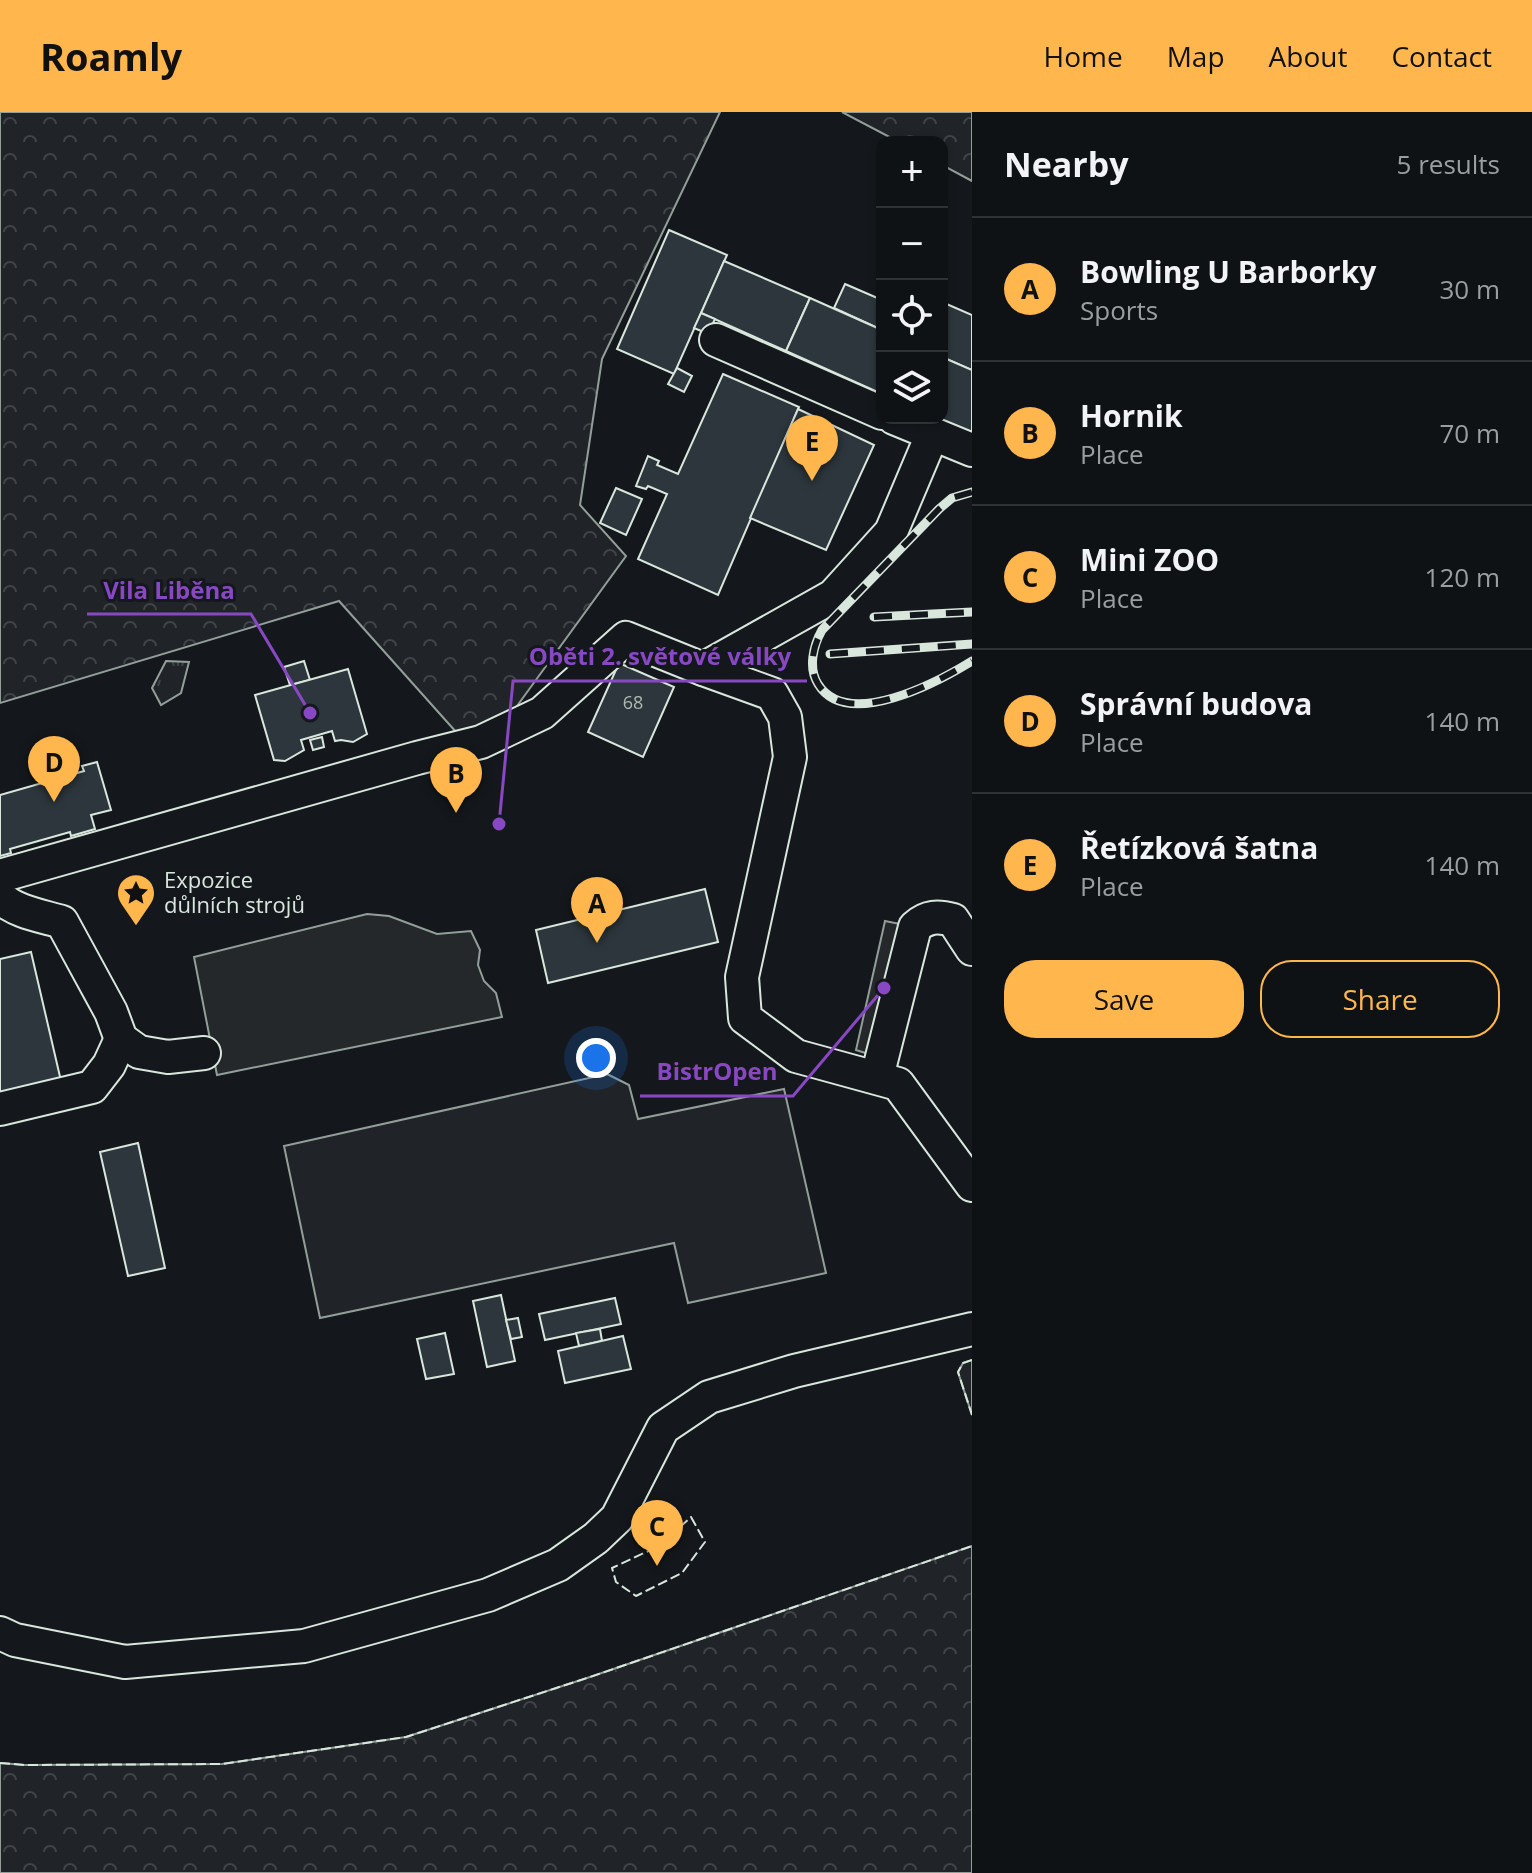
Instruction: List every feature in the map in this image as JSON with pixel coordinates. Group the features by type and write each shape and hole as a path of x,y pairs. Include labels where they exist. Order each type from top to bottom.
{"lane":[{"path":"716,340 876,410"},
{"path":"907,424 972,450"},
{"path":"703,669 833,596 891,532 932,435"},
{"path":"0,876 481,742 542,713 626,638 772,694 785,717 790,757 742,977 745,1018 796,1056 898,1084 972,1185"},
{"path":"0,897 32,914 62,922 111,1012 121,1039 139,1052 168,1057 204,1053"},
{"path":"877,1077 915,927 923,920 939,917 953,920 972,949"},
{"path":"0,1109 92,1087 109,1065 121,1039"},
{"path":"0,1633 15,1640 125,1662 304,1646 488,1595 558,1565 596,1538 617,1518 663,1428 709,1397 794,1371 972,1329"}],"green space":[{"path":"0,112 720,112 602,359 580,505 626,556 501,728 465,742 339,601 0,703"},
{"path":"842,112 972,112 972,181 948,168 948,136 888,136"},
{"path":"166,661 189,662 181,693 161,705 152,688"},
{"path":"607,1074 629,1085 638,1119 784,1089 826,1273 688,1303 674,1243 320,1318 284,1146"},
{"path":"972,1360 972,1415 958,1372 963,1363"},
{"path":"972,1546 972,1873 0,1873 0,1763 222,1764 406,1737"}],"shaded area":[{"path":"367,914 389,916 437,934 471,931 480,950 478,965 484,981 496,993 502,1017 217,1075 194,957"},
{"path":"885,921 915,927 881,1058 856,1050"}],"building":[{"path":"669,230 727,255 674,374 617,349"},
{"path":"724,261 810,298 786,351 701,313"},
{"path":"845,284 876,297 876,327 834,308"},
{"path":"810,298 876,327 876,391 786,351"},
{"path":"948,305 972,315 972,370 948,360"},
{"path":"701,313 715,319 708,334 694,328"},
{"path":"948,360 972,370 972,434 948,423"},
{"path":"677,368 692,376 684,392 668,384"},
{"path":"723,374 799,407 718,595 638,559 667,494 648,486 646,489 636,486 648,456 659,461 657,465 678,474"},
{"path":"798,409 874,445 826,550 750,518"},
{"path":"616,488 642,499 626,535 600,523"},
{"path":"304,661 310,680 290,685 284,667"},
{"path":"619,663 674,687 643,757 588,732"},
{"path":"348,669 367,734 353,742 335,741 332,731 301,740 304,750 285,761 274,760 255,695"},
{"path":"322,737 324,747 313,750 310,740"},
{"path":"97,762 111,810 91,815 95,829 71,836 70,832 10,849 11,853 0,856 0,795 84,771 82,766"},
{"path":"705,889 718,942 548,983 536,930"},
{"path":"31,952 61,1081 0,1095 0,959"},
{"path":"138,1143 165,1268 128,1276 100,1152"},
{"path":"501,1295 515,1361 487,1367 473,1301"},
{"path":"615,1298 621,1324 545,1340 539,1314"},
{"path":"518,1318 522,1337 511,1339 506,1320"},
{"path":"600,1329 602,1341 579,1346 576,1333"},
{"path":"445,1333 454,1374 426,1379 417,1339"},
{"path":"623,1336 631,1369 565,1383 558,1351"}],"railway":[{"path":"972,492 952,498 939,509 822,630 812,664 818,684 832,697 850,703 871,703 916,690 972,661"},
{"path":"874,617 972,612"},
{"path":"830,654 972,644"}],"fence":[{"path":"972,1360 963,1363 958,1372 972,1415"},
{"path":"691,1517 705,1542 682,1573 636,1596 616,1582 612,1568 659,1546 691,1517"},
{"path":"0,1763 222,1764 406,1737 972,1546"}],"place":[{"name":"Řetízková šatna","path":"812,481"},
{"name":"Vila Liběna","path":"310,713"},
{"name":"Správní budova","path":"54,802"},
{"name":"Hornik","path":"456,813"},
{"name":"Oběti 2. světové války","path":"499,824"},
{"name":"Expozice důlních strojů","path":"136,927"},
{"name":"Bowling U Barborky","path":"597,943"},
{"name":"BistrOpen","path":"884,988"},
{"name":"Mini ZOO","path":"657,1566"}]}
